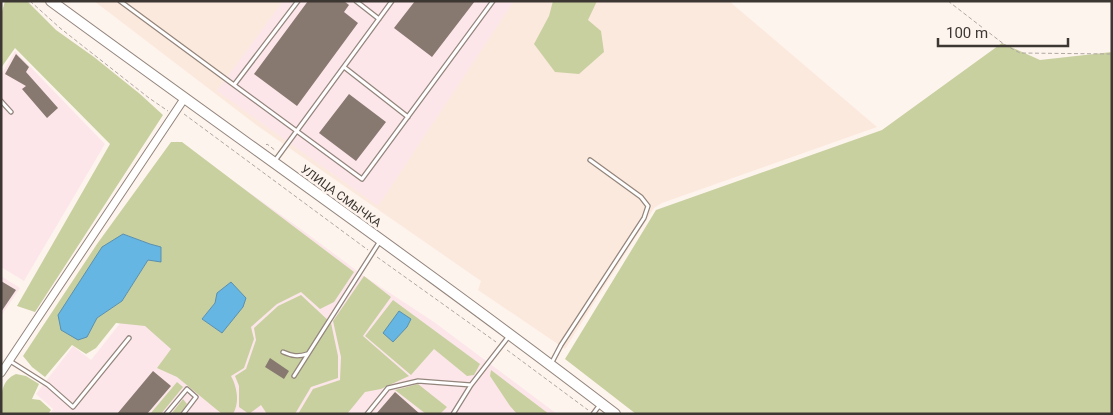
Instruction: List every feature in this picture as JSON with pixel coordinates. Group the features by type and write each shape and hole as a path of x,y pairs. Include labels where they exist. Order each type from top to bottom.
{"street":[{"name":"УЛИЦА СМЫЧКА","path":"51,1 380,241 454,292 615,414"},
{"path":"1,373 184,99"}],"lane":[{"path":"120,1 298,130 362,179 493,1"},
{"path":"234,85 298,1"},
{"path":"356,1 379,19"},
{"path":"274,162 392,1"},
{"path":"344,67 408,117"},
{"path":"1,101 11,112"},
{"path":"550,364 644,218 648,206 641,197 590,160"},
{"path":"294,376 380,241"},
{"path":"452,414 510,334"},
{"path":"10,361 48,385 73,407 129,338"},
{"path":"283,352 292,356 308,354"},
{"path":"367,414 388,388 418,381 472,385"},
{"path":"166,414 187,389 196,397 185,413"},
{"path":"592,414 601,403"}],"path":[{"path":"30,1 60,28 165,110 186,115 592,414"},
{"path":"948,1 1005,45 1020,53 1112,54"}],"shaded area":[{"path":"94,1 729,1 877,127 662,203 654,208 565,349 478,290 481,281 259,127"},
{"path":"283,1 514,1 378,206 217,91"},
{"path":"15,51 105,144 24,281 1,267 1,75"},
{"path":"177,141 364,276 434,322 557,414 50,414 53,409 36,394 73,346 91,360 162,270 127,212"},
{"path":"1,276 20,288 1,316"}],"green space":[{"path":"5,1 27,1 56,30 94,57 163,115 35,312 17,306 110,144 15,48 1,68 1,15"},
{"path":"553,1 597,1 588,20 601,31 604,52 579,74 555,72 534,44 549,16"},
{"path":"1002,43 1040,60 1112,52 1112,414 636,414 565,359 656,210 882,130"},
{"path":"171,142 182,142 354,272 334,302 320,309 301,292 277,304 251,327 254,339 244,368 231,376 237,395 235,409 233,414 222,414 177,377 157,368 171,349 145,326 116,323 96,348 86,354 72,345 45,377 32,367 23,356 97,244","holes":["123,234 161,247 148,260 122,301 97,318","215,303 222,333 202,319"]},
{"path":"364,276 391,297 363,336 409,376 381,389 365,392 347,414 298,414 313,389 340,380 341,357 333,321"},
{"path":"301,295 331,323 338,356 338,378 311,387 295,414 267,414 261,405 249,414 239,407 239,386 235,376 246,369 256,340 254,328 278,306"},
{"path":"393,300 480,364 474,375 467,376 434,349 411,375 365,336"},
{"path":"491,370 549,414 517,414 490,376"},
{"path":"16,374 26,376 39,384 32,399 40,400 51,410 48,414 1,414 2,390 7,381"},
{"path":"177,382 183,387 161,414 150,414"},
{"path":"418,384 447,407 440,414 426,414 395,390"},
{"path":"183,399 187,404 180,414 171,414"}],"water":[{"path":"123,234 161,247 161,262 148,260 122,301 97,318 87,337 78,340 61,330 58,315 102,247"},
{"path":"231,282 246,298 243,307 222,333 202,319 215,303 217,293"},
{"path":"399,311 411,319 407,327 393,342 383,333"}],"building":[{"path":"308,1 344,1 349,5 344,12 358,23 297,106 254,74"},
{"path":"415,1 475,1 432,57 394,28"},
{"path":"16,54 29,67 26,72 58,108 47,118 22,89 26,86 5,74"},
{"path":"349,94 386,122 356,161 319,133"},
{"path":"1,281 16,290 1,312"},
{"path":"270,358 289,371 284,379 265,367"},
{"path":"153,371 171,386 147,414 117,414"},
{"path":"395,392 420,414 376,414"}]}
